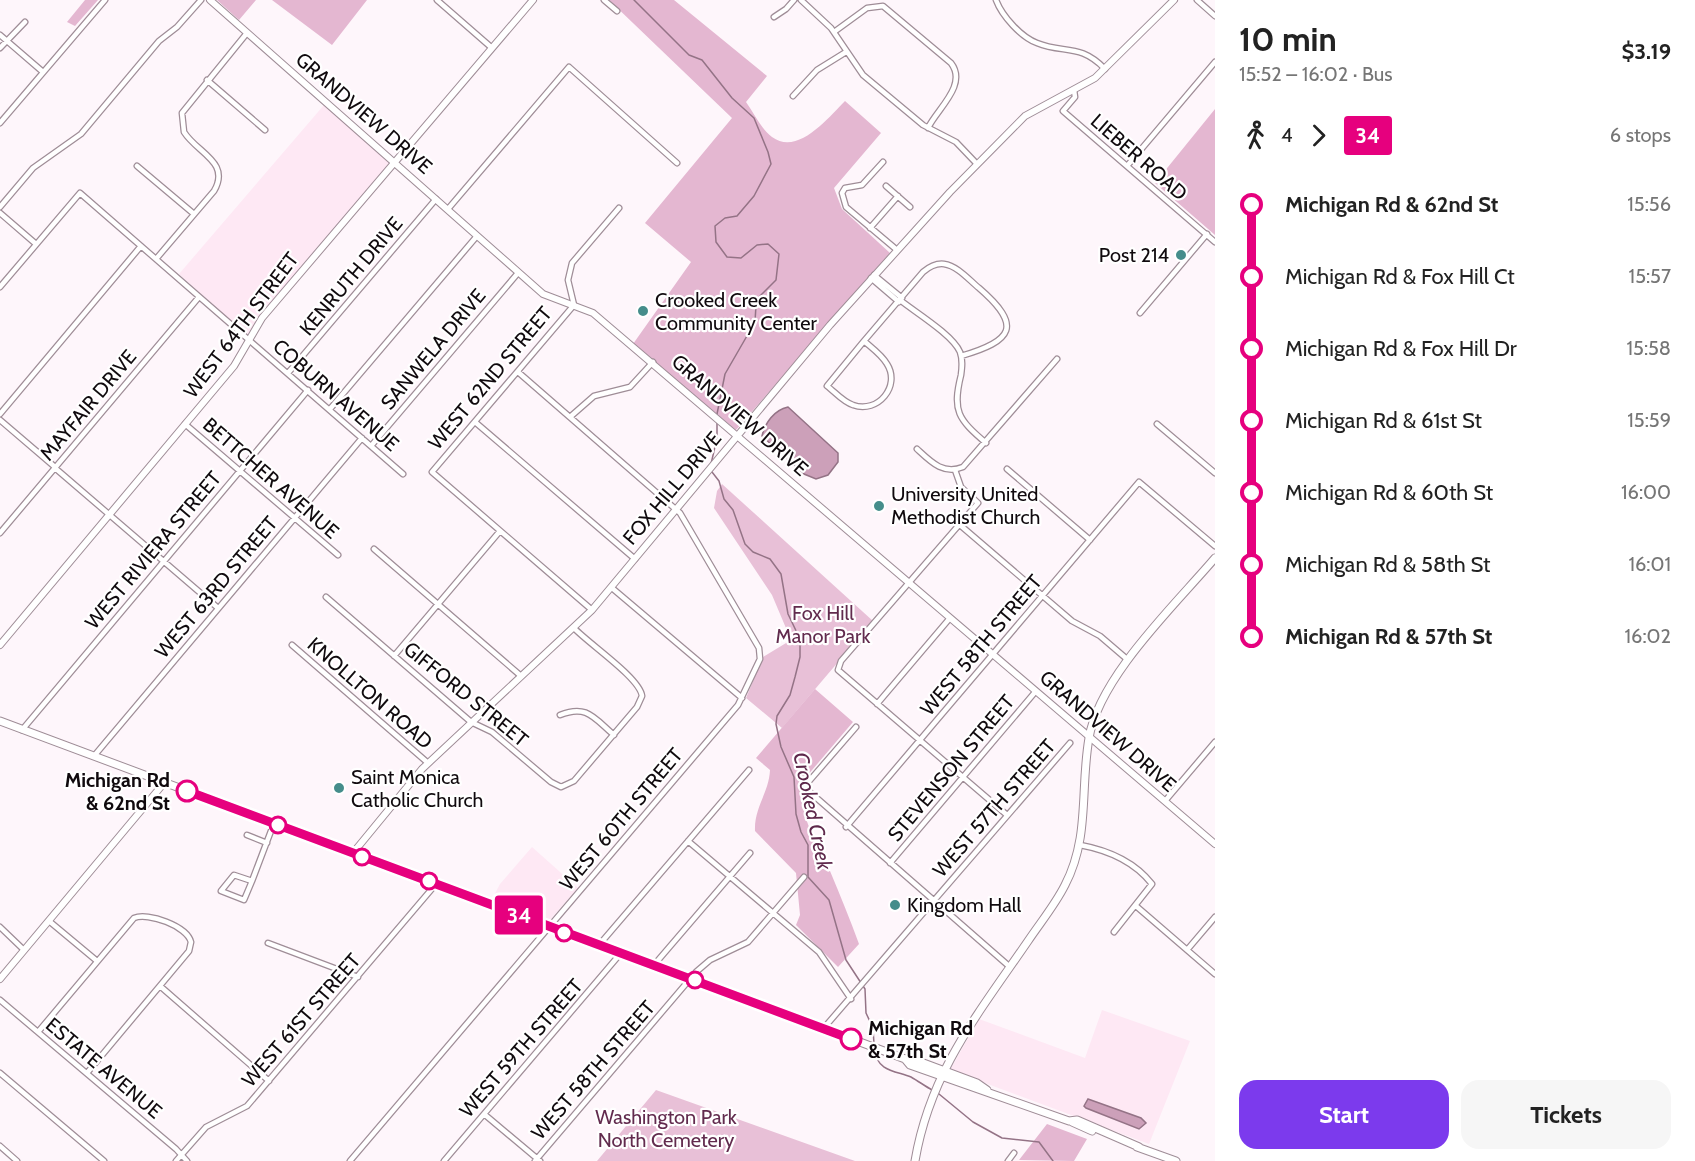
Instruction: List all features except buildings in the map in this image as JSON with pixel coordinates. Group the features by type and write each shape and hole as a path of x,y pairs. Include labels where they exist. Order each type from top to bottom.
{"main road":[{"path":"915,1161 931,1099 942,1073 1062,890 1080,844 1084,822 1089,737 1102,700 1128,660 1215,558"},
{"path":"0,721 905,1059 910,1065 942,1073 973,1089 989,1091 1072,1122 1077,1120 1176,1161"}],"street":[{"path":"0,123 105,0"},
{"path":"0,207 33,168 81,134 159,41 177,27 201,0"},
{"name":"GRANDVIEW DRIVE","path":"210,0 518,273 548,297 594,313 1215,844"},
{"path":"437,0 492,48"},
{"name":"WEST 64TH STREET","path":"0,645 234,366 262,318 533,0"},
{"path":"604,0 617,11"},
{"path":"774,17 794,0"},
{"path":"801,0 834,32 863,75 928,128 954,141 977,164"},
{"path":"996,0 1006,17 1032,41 1079,51 1105,69"},
{"name":"FOX HILL DRIVE","path":"352,853 428,763 574,628 612,588 725,450 873,277 977,164 1030,112 1095,78 1174,0"},
{"path":"1197,0 1215,16"},
{"path":"834,32 867,8 882,6 952,64 956,73 956,83 928,128"},
{"path":"0,48 25,22"},
{"path":"156,259 216,188 219,173 214,161 185,134 181,118 186,105 247,33"},
{"path":"0,35 43,72"},
{"path":"794,96 820,68 846,52"},
{"path":"1127,166 1215,62"},
{"path":"448,209 569,68 677,163"},
{"path":"207,80 265,130"},
{"name":"LIEBER ROAD","path":"1074,90 1075,97 1063,111 1215,242"},
{"path":"883,162 863,185 846,188 842,192 845,206 897,250"},
{"path":"136,166 194,214"},
{"path":"886,186 910,207"},
{"name":"COBURN AVENUE","path":"36,244 80,193 403,474"},
{"path":"870,228 898,196"},
{"name":"KENRUTH DRIVE","path":"288,373 436,199"},
{"path":"574,305 568,280 572,263 619,208"},
{"path":"0,213 36,244 0,287"},
{"path":"1140,313 1206,234"},
{"path":"330,409 477,236"},
{"path":"0,414 141,246"},
{"path":"864,342 885,361 891,379 889,389 882,399 862,407 846,402 827,386 864,342 900,300 925,270 944,264 957,270 998,304 1006,321 1002,338 990,348 961,356"},
{"name":"SANWELA DRIVE","path":"371,446 518,273"},
{"path":"873,277 954,342 961,356 962,366 956,397 957,410 964,424 986,443"},
{"name":"MAYFAIR DRIVE","path":"0,533 199,297"},
{"name":"WEST 62ND STREET","path":"500,531 432,472 574,305"},
{"path":"917,449 938,467 955,470 969,462 1057,359"},
{"path":"570,417 594,396 621,391 633,385 653,362"},
{"path":"518,372 676,509"},
{"name":"WEST RIVIERA STREET","path":"22,730 308,390"},
{"path":"0,420 218,608"},
{"path":"475,422 635,559"},
{"name":"BETTCHER AVENUE","path":"185,424 338,555"},
{"path":"1157,424 1215,473"},
{"name":"WEST 63RD STREET","path":"94,756 362,438"},
{"path":"1007,469 1090,540"},
{"path":"955,470 961,488 978,503 838,667 843,676 1007,815"},
{"name":"WEST 58TH STREET","path":"846,827 1139,482 1215,546"},
{"name":"WEST 60TH STREET","path":"350,1161 742,698 760,658 760,652 676,509"},
{"path":"960,525 1074,623 1100,636 1128,660"},
{"path":"394,656 500,531 592,610"},
{"path":"374,549 521,676"},
{"path":"612,588 742,698"},
{"name":"GIFFORD STREET","path":"326,597 471,722 492,732 550,782 563,787 574,781 614,735"},
{"path":"877,704 950,618"},
{"path":"560,715 574,710 585,711 614,735 640,704 642,694 636,682 588,643 574,628"},
{"name":"KNOLLTON ROAD","path":"292,645 428,763"},
{"name":"STEVENSON STREET","path":"890,863 1036,691"},
{"path":"856,727 804,787 846,827 1010,967"},
{"path":"1165,801 1215,742"},
{"name":"WEST 57TH STREET","path":"823,1029 1070,743"},
{"path":"599,945 749,770"},
{"path":"0,979 164,783"},
{"path":"252,881 234,874 221,891 244,900 252,881 267,843 274,823"},
{"path":"247,835 267,843"},
{"path":"688,841 823,957 852,997"},
{"path":"1080,844 1114,855 1151,882 1151,887 1114,932"},
{"path":"654,966 750,853"},
{"name":"WEST 58TH STREET","path":"537,1160 690,979 710,960 745,944 804,877"},
{"name":"WEST 61ST STREET","path":"176,1161 206,1127 244,1109 436,884"},
{"path":"1136,906 1215,974"},
{"path":"38,1032 131,921 139,916 148,916 185,931 190,938 191,947 87,1073"},
{"path":"1187,950 1215,916"},
{"path":"49,921 97,961"},
{"path":"0,927 24,950"},
{"path":"268,943 358,977"},
{"name":"WEST 59TH STREET","path":"444,1161 621,953"},
{"path":"159,986 269,1081"},
{"name":"ESTATE AVENUE","path":"0,1000 187,1161"},
{"path":"0,1073 104,1161"},
{"path":"484,1114 537,1160"},
{"path":"0,1146 17,1161"},
{"path":"1008,1161 1014,1153"}],"shaded area":[{"path":"85,0 98,0 75,26 67,22"},
{"path":"217,0 256,0 239,20"},
{"path":"272,0 367,0 332,45"},
{"path":"609,0 674,0 767,76 746,102 768,134 782,142 792,142 812,132 845,101 881,133 834,188 842,209 890,253 736,430 633,344 691,262 645,223 732,118"},
{"path":"324,105 390,163 258,318 250,333 246,334 179,274"},
{"path":"1215,109 1215,235 1155,183"},
{"path":"788,407 838,453 838,462 828,475 816,479 804,474 762,436 771,418 778,411"},
{"path":"815,689 853,722 801,783 806,819 859,944 838,967 796,925 800,915 796,873 755,831 755,822 770,770 756,758"},
{"path":"532,847 578,888 548,922 491,901 500,884"},
{"path":"1102,1010 1190,1041 1149,1144 950,1070 979,1019 1085,1058"},
{"path":"1088,1099 1141,1118 1146,1123 1139,1129 1086,1108 1084,1106"},
{"path":"1047,1124 1087,1139 1074,1161 1019,1160"}],"green space":[{"name":"Fox Hill Manor Park","path":"722,484 873,621 782,728 746,698 763,657 791,640 772,595 714,508 717,491"},
{"name":"Washington Park North Cemetery","path":"656,1090 855,1161 597,1161"}],"waterway":[{"name":"Crooked Creek","path":"634,0 689,55 702,60 732,98 754,118 771,164 754,196 737,216 725,218 715,226 716,242 727,257 741,258 757,245 768,244 779,254 776,280 760,296 756,305 755,322 725,374 717,414"},
{"name":"Crooked Creek","path":"711,464 717,438 717,422"},
{"name":"Crooked Creek","path":"712,472 719,481 724,499 733,510 745,544 753,552 770,559 781,574 788,614 800,639 800,657 790,695 777,716 776,724 781,747 794,777 796,814 801,832 808,845 808,877 829,900 846,960 865,989 866,1013 873,1028 874,1044"},
{"name":"Crooked Creek","path":"875,1051 879,1063 883,1066 911,1077 932,1090"},
{"name":"Crooked Creek","path":"939,1094 973,1122 1002,1138 1039,1142 1053,1161"}],"bus line":[{"name":"34","path":"187,791 851,1039"}],"place":[{"name":"Post 214","path":"1181,255"},
{"name":"Crooked Creek Community Center","path":"643,311"},
{"name":"University United Methodist Church","path":"879,506"},
{"name":"Saint Monica Catholic Church","path":"339,788"},
{"name":"Michigan Rd & 62nd St","path":"187,791"},
{"name":"Kingdom Hall","path":"895,905"},
{"name":"Michigan Rd & 57th St","path":"851,1039"}]}
